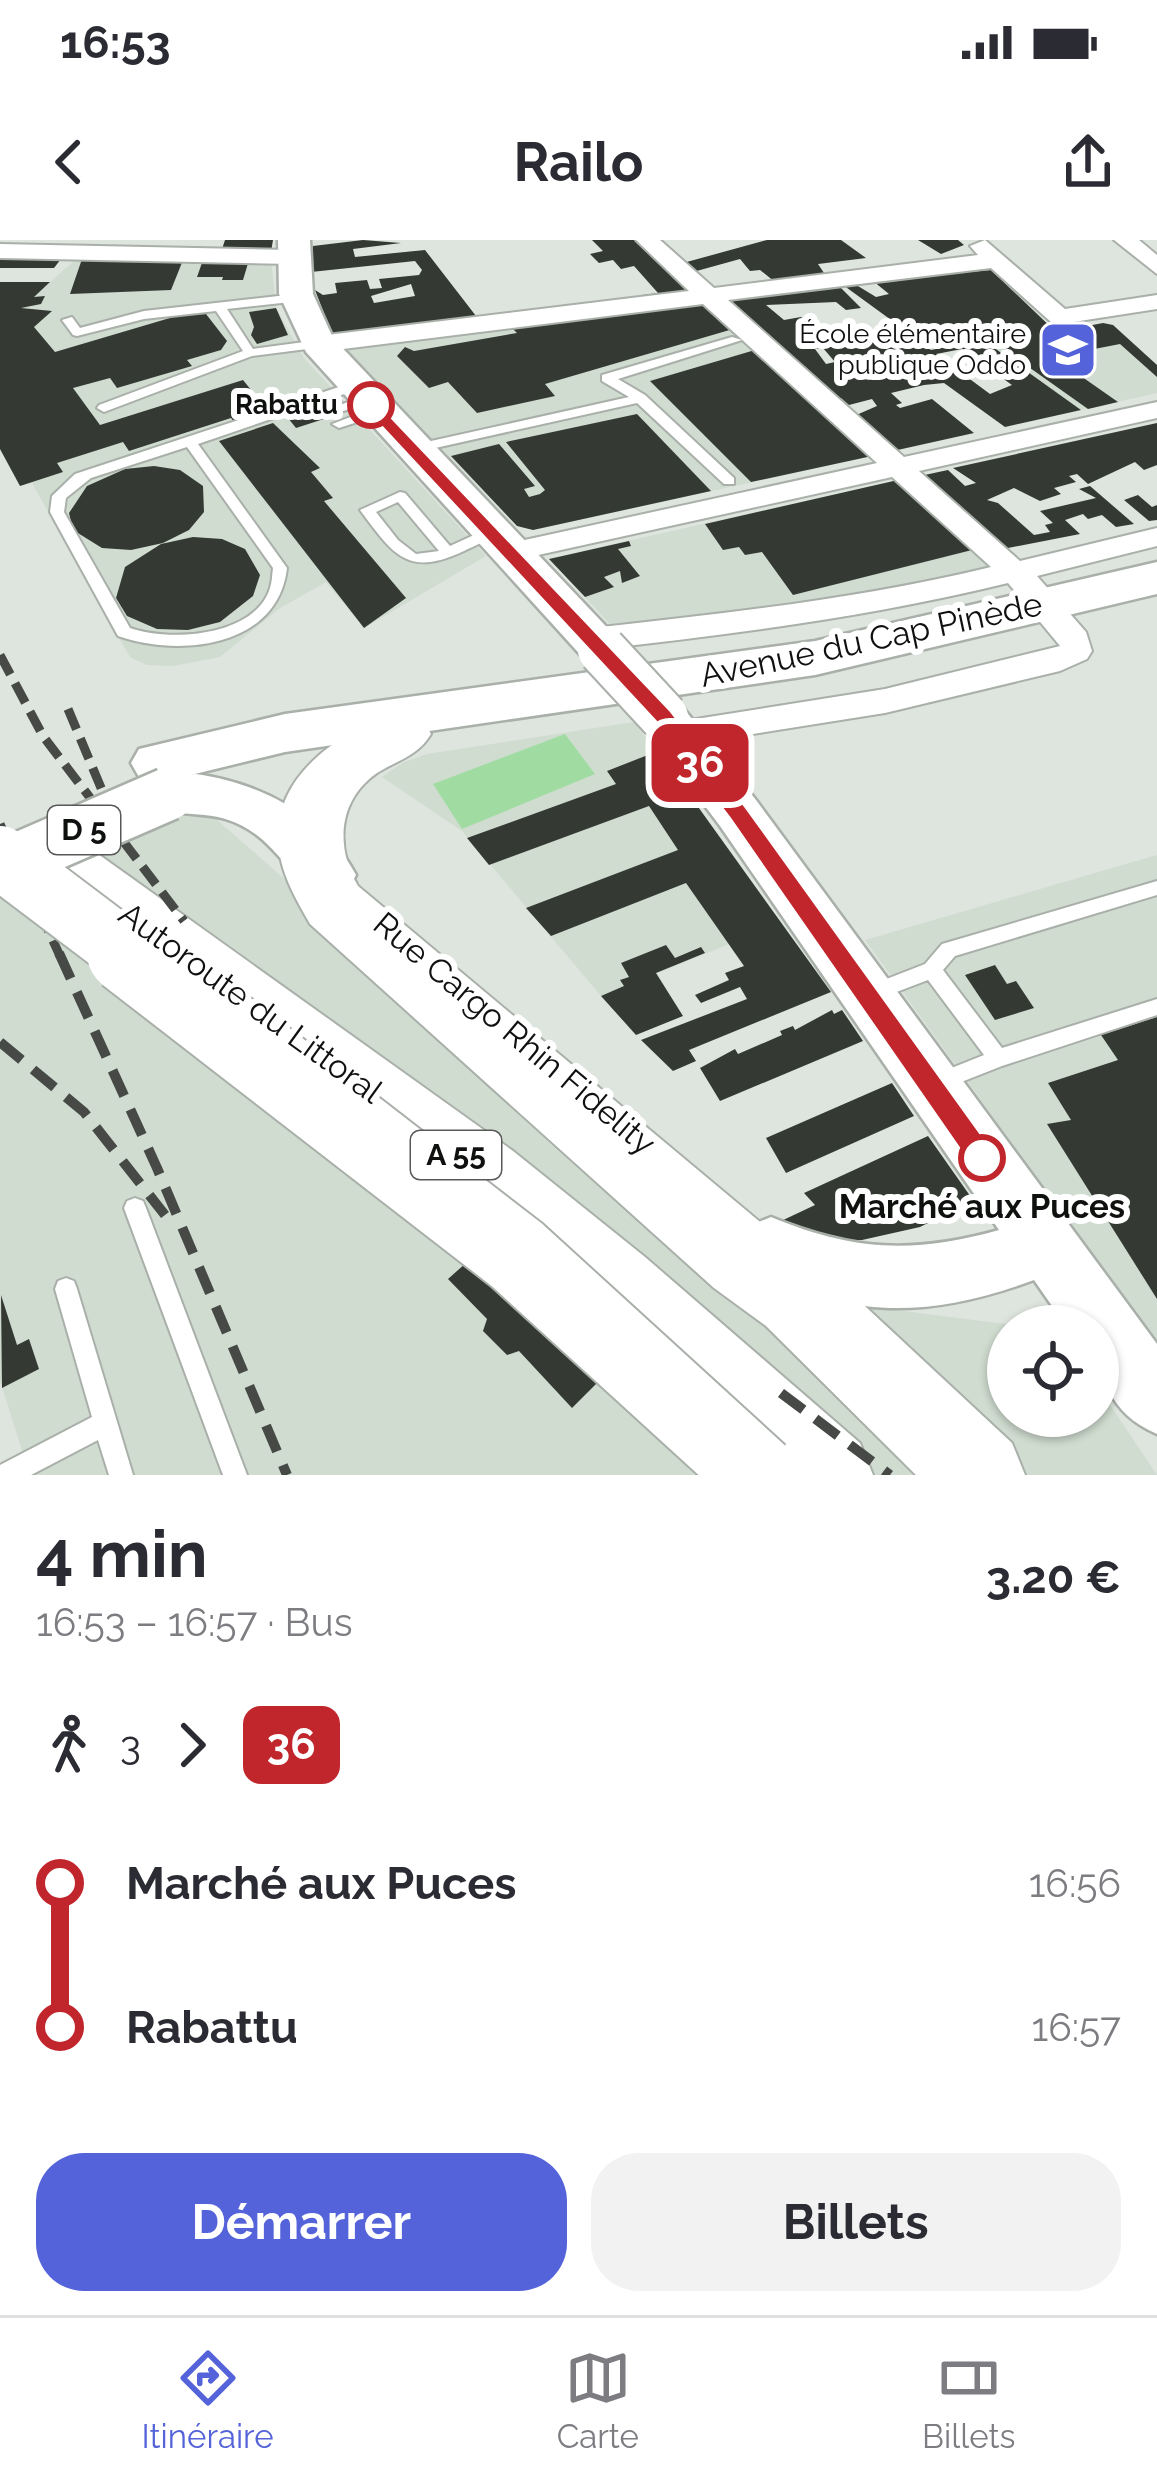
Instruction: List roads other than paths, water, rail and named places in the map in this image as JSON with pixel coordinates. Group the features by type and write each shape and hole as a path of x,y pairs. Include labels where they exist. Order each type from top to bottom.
{"highway":[{"path":"400,734 344,766 314,814 309,852 334,905 743,1260 796,1297 980,1475"},
{"name":"Autoroute du Littoral","path":"0,813 486,1178 627,1294 828,1475"},
{"name":"Autoroute du Littoral","path":"0,857 308,1089 517,1255 758,1475"}],"main road":[{"name":"Avenue du Cap Pinède","path":"163,779 285,733 815,658 1042,601 1157,578"},
{"name":"Avenue du Cap Pinède","path":"163,779 241,772 400,734 816,676 1042,601 1157,606"},
{"name":"Rue Cargo Rhin Fidelity","path":"0,829 163,779"},
{"name":"Rue Cargo Rhin Fidelity","path":"0,866 163,779"}],"street":[{"path":"647,240 1042,601 1075,640 1076,651 1060,660 885,700 670,725"},
{"path":"974,240 1060,316 1142,311"},
{"path":"1125,240 1157,267"},
{"path":"0,251 292,249 296,298 359,405 412,449 670,725 1044,1246 1151,1380"},
{"path":"319,344 997,260"},
{"path":"501,542 898,467 1157,410"},
{"path":"597,644 797,616 1042,601 1157,537"},
{"name":"Rue Cargo Rhin Fidelity","path":"163,779 248,802 765,1244 800,1264 836,1276 955,1275 1044,1246"}],"lane":[{"path":"68,320 76,332 144,316 296,298"},
{"path":"220,308 250,353"},
{"path":"729,481 640,398 607,378 736,340"},
{"path":"104,408 250,353 319,344"},
{"path":"412,449 640,398"},
{"path":"326,412 359,405"},
{"path":"58,484 190,442 359,405"},
{"path":"86,475 59,496 57,512 124,632 163,644 222,634 262,611 281,582 280,568 190,442"},
{"path":"448,553 400,496 367,510 412,562 427,564 448,553 501,542"},
{"path":"868,995 932,970 949,950 1157,888"},
{"path":"932,970 998,1058"},
{"path":"930,1085 1157,1006"},
{"path":"134,1208 235,1475"},
{"path":"66,1289 121,1475"},
{"path":"6,1475 104,1424"}],"railway":[{"path":"0,655 43,736 184,921"},
{"path":"68,709 109,807"},
{"path":"0,824 60,956"},
{"path":"59,953 157,1168 287,1475"},
{"path":"0,1042 84,1112 165,1215"},
{"path":"781,1393 890,1475"}],"place":[{"name":"École élémentaire publique Oddo","path":"1068,350"},
{"name":"Rabattu","path":"371,405"},
{"name":"Marché aux Puces","path":"982,1158"}]}
